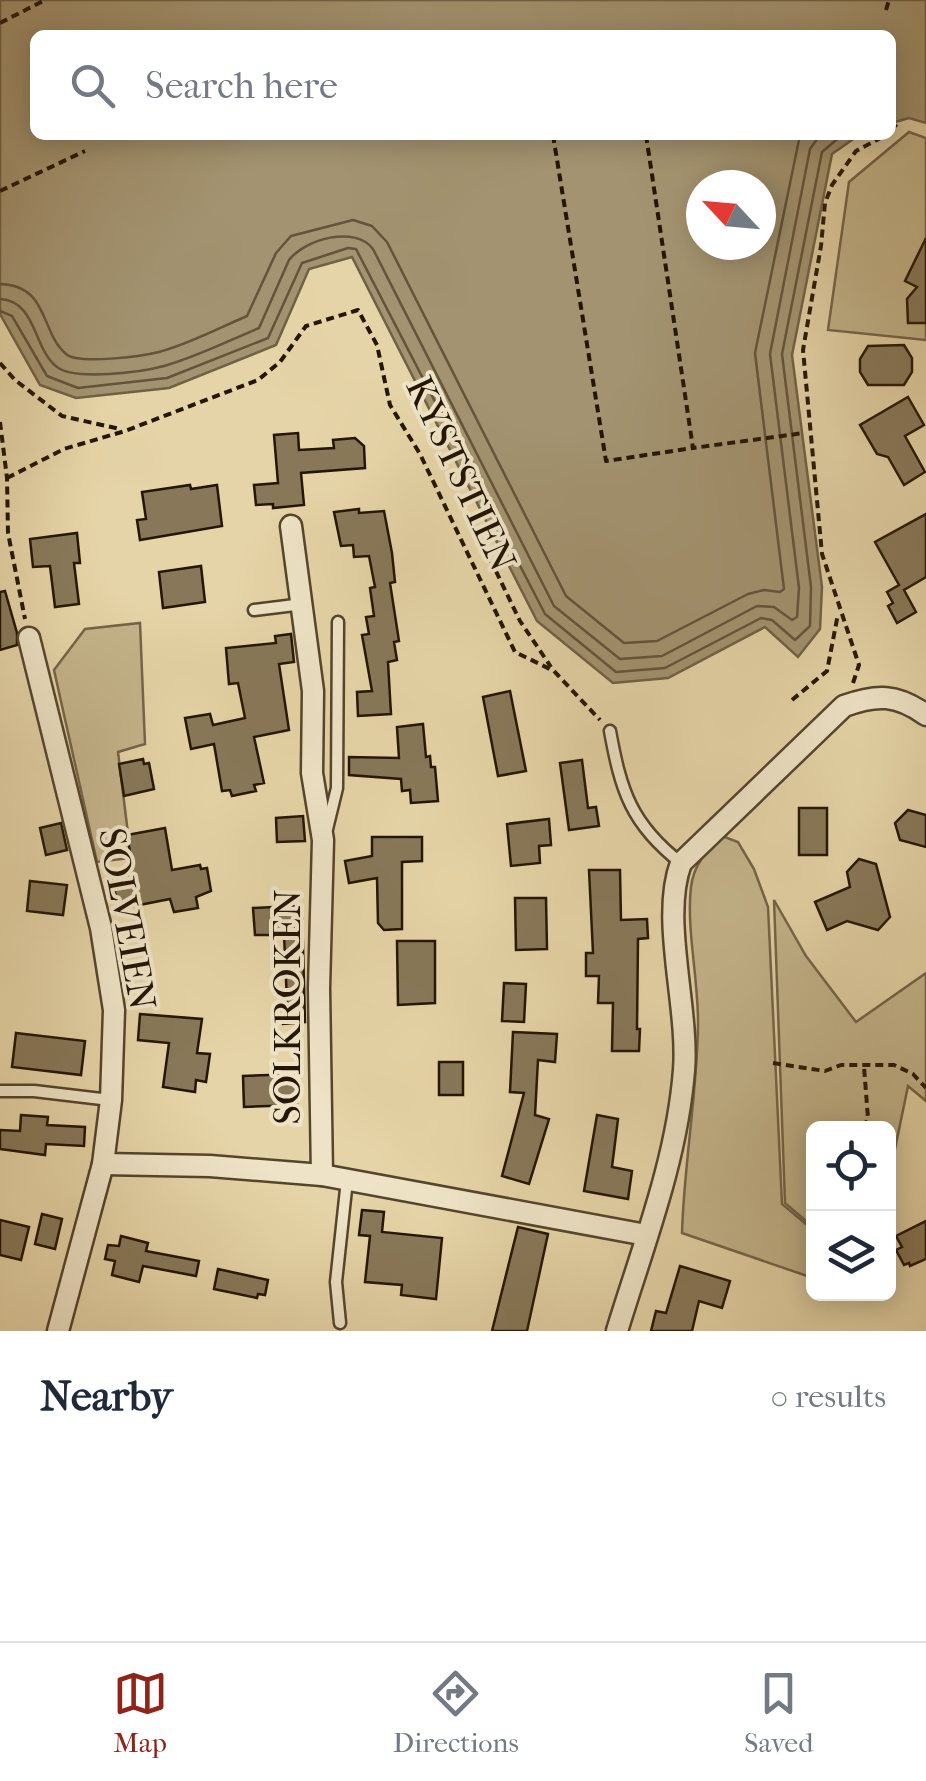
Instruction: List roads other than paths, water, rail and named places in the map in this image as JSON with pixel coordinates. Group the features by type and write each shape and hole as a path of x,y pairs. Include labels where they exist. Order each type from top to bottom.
{"street":[{"name":"SOLKROKEN","path":"291,526 313,691 312,774 324,840 319,988 322,1175"},
{"name":"SOLVEIEN","path":"29,638 101,928 114,1010 111,1100 103,1164 58,1331"},
{"path":"616,1331 665,1177 684,1071 685,1025 673,905 682,864 844,706 870,696 890,698 914,706 926,715"},
{"name":"SOLKROKEN","path":"103,1164 210,1166 322,1175 646,1235"}],"lane":[{"path":"254,610 304,604"},
{"name":"SOLKROKEN","path":"324,840 338,788 338,622"},
{"path":"610,731 619,784 626,798 653,842 682,864"},
{"path":"1,1089 111,1100"},
{"path":"340,1323 336,1282 347,1180"}],"water":[{"path":"0,0 926,0 926,123 909,118 896,122 896,30 30,30 30,140 852,140 832,154 792,355 822,587 820,629 798,657 765,627 668,678 613,683 537,621 352,257 309,269 276,345 169,388 76,398 40,385 0,314"}]}
